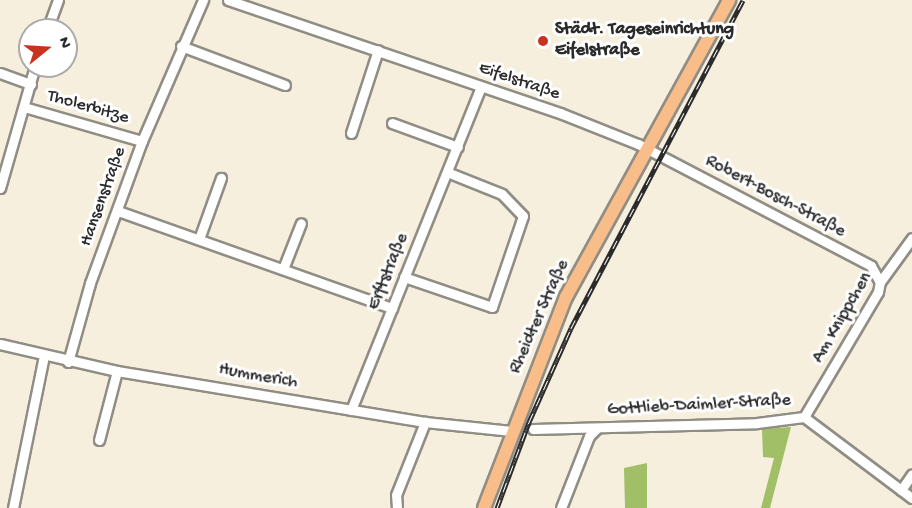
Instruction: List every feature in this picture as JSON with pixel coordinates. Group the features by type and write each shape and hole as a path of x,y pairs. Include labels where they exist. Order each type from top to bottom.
{"main road":[{"name":"Rheidter Straße","path":"483,508 566,297 729,0"}],"street":[{"path":"51,18 58,0"},
{"name":"Hansenstraße","path":"68,362 90,284 142,141 181,46 203,0"},
{"name":"Eifelstraße","path":"228,0 560,113 647,149"},
{"path":"181,46 285,85"},
{"path":"351,133 378,50"},
{"path":"0,73 31,84"},
{"path":"0,188 32,78"},
{"name":"Erftstraße","path":"351,410 481,87"},
{"name":"Tholerbitze","path":"24,107 142,141"},
{"path":"392,123 458,147"},
{"name":"Robert-Bosch-Straße","path":"647,149 872,266 880,282"},
{"path":"404,277 492,307 523,216 502,194 447,172"},
{"path":"199,239 221,178"},
{"path":"118,211 392,308"},
{"path":"283,269 300,223"},
{"name":"Am Knippchen","path":"804,417 878,292 880,282 912,238"},
{"name":"Hummerich","path":"0,344 68,362 425,422 512,431"},
{"path":"13,508 44,356"},
{"path":"99,440 117,370"},
{"name":"Gottlieb-Daimler-Straße","path":"533,429 756,423 804,417 912,498"},
{"path":"396,508 396,495 425,422"},
{"path":"561,508 590,433 597,428"},
{"path":"901,490 912,474"}],"green space":[{"path":"791,427 770,508 761,508 774,458 763,457 762,429"},
{"path":"647,463 647,508 625,508 624,468"}],"railway":[{"path":"497,508 529,422 571,328 743,0"}],"place":[{"name":"Städt. Tageseinrichtung Eifelstraße","path":"543,41"}]}
